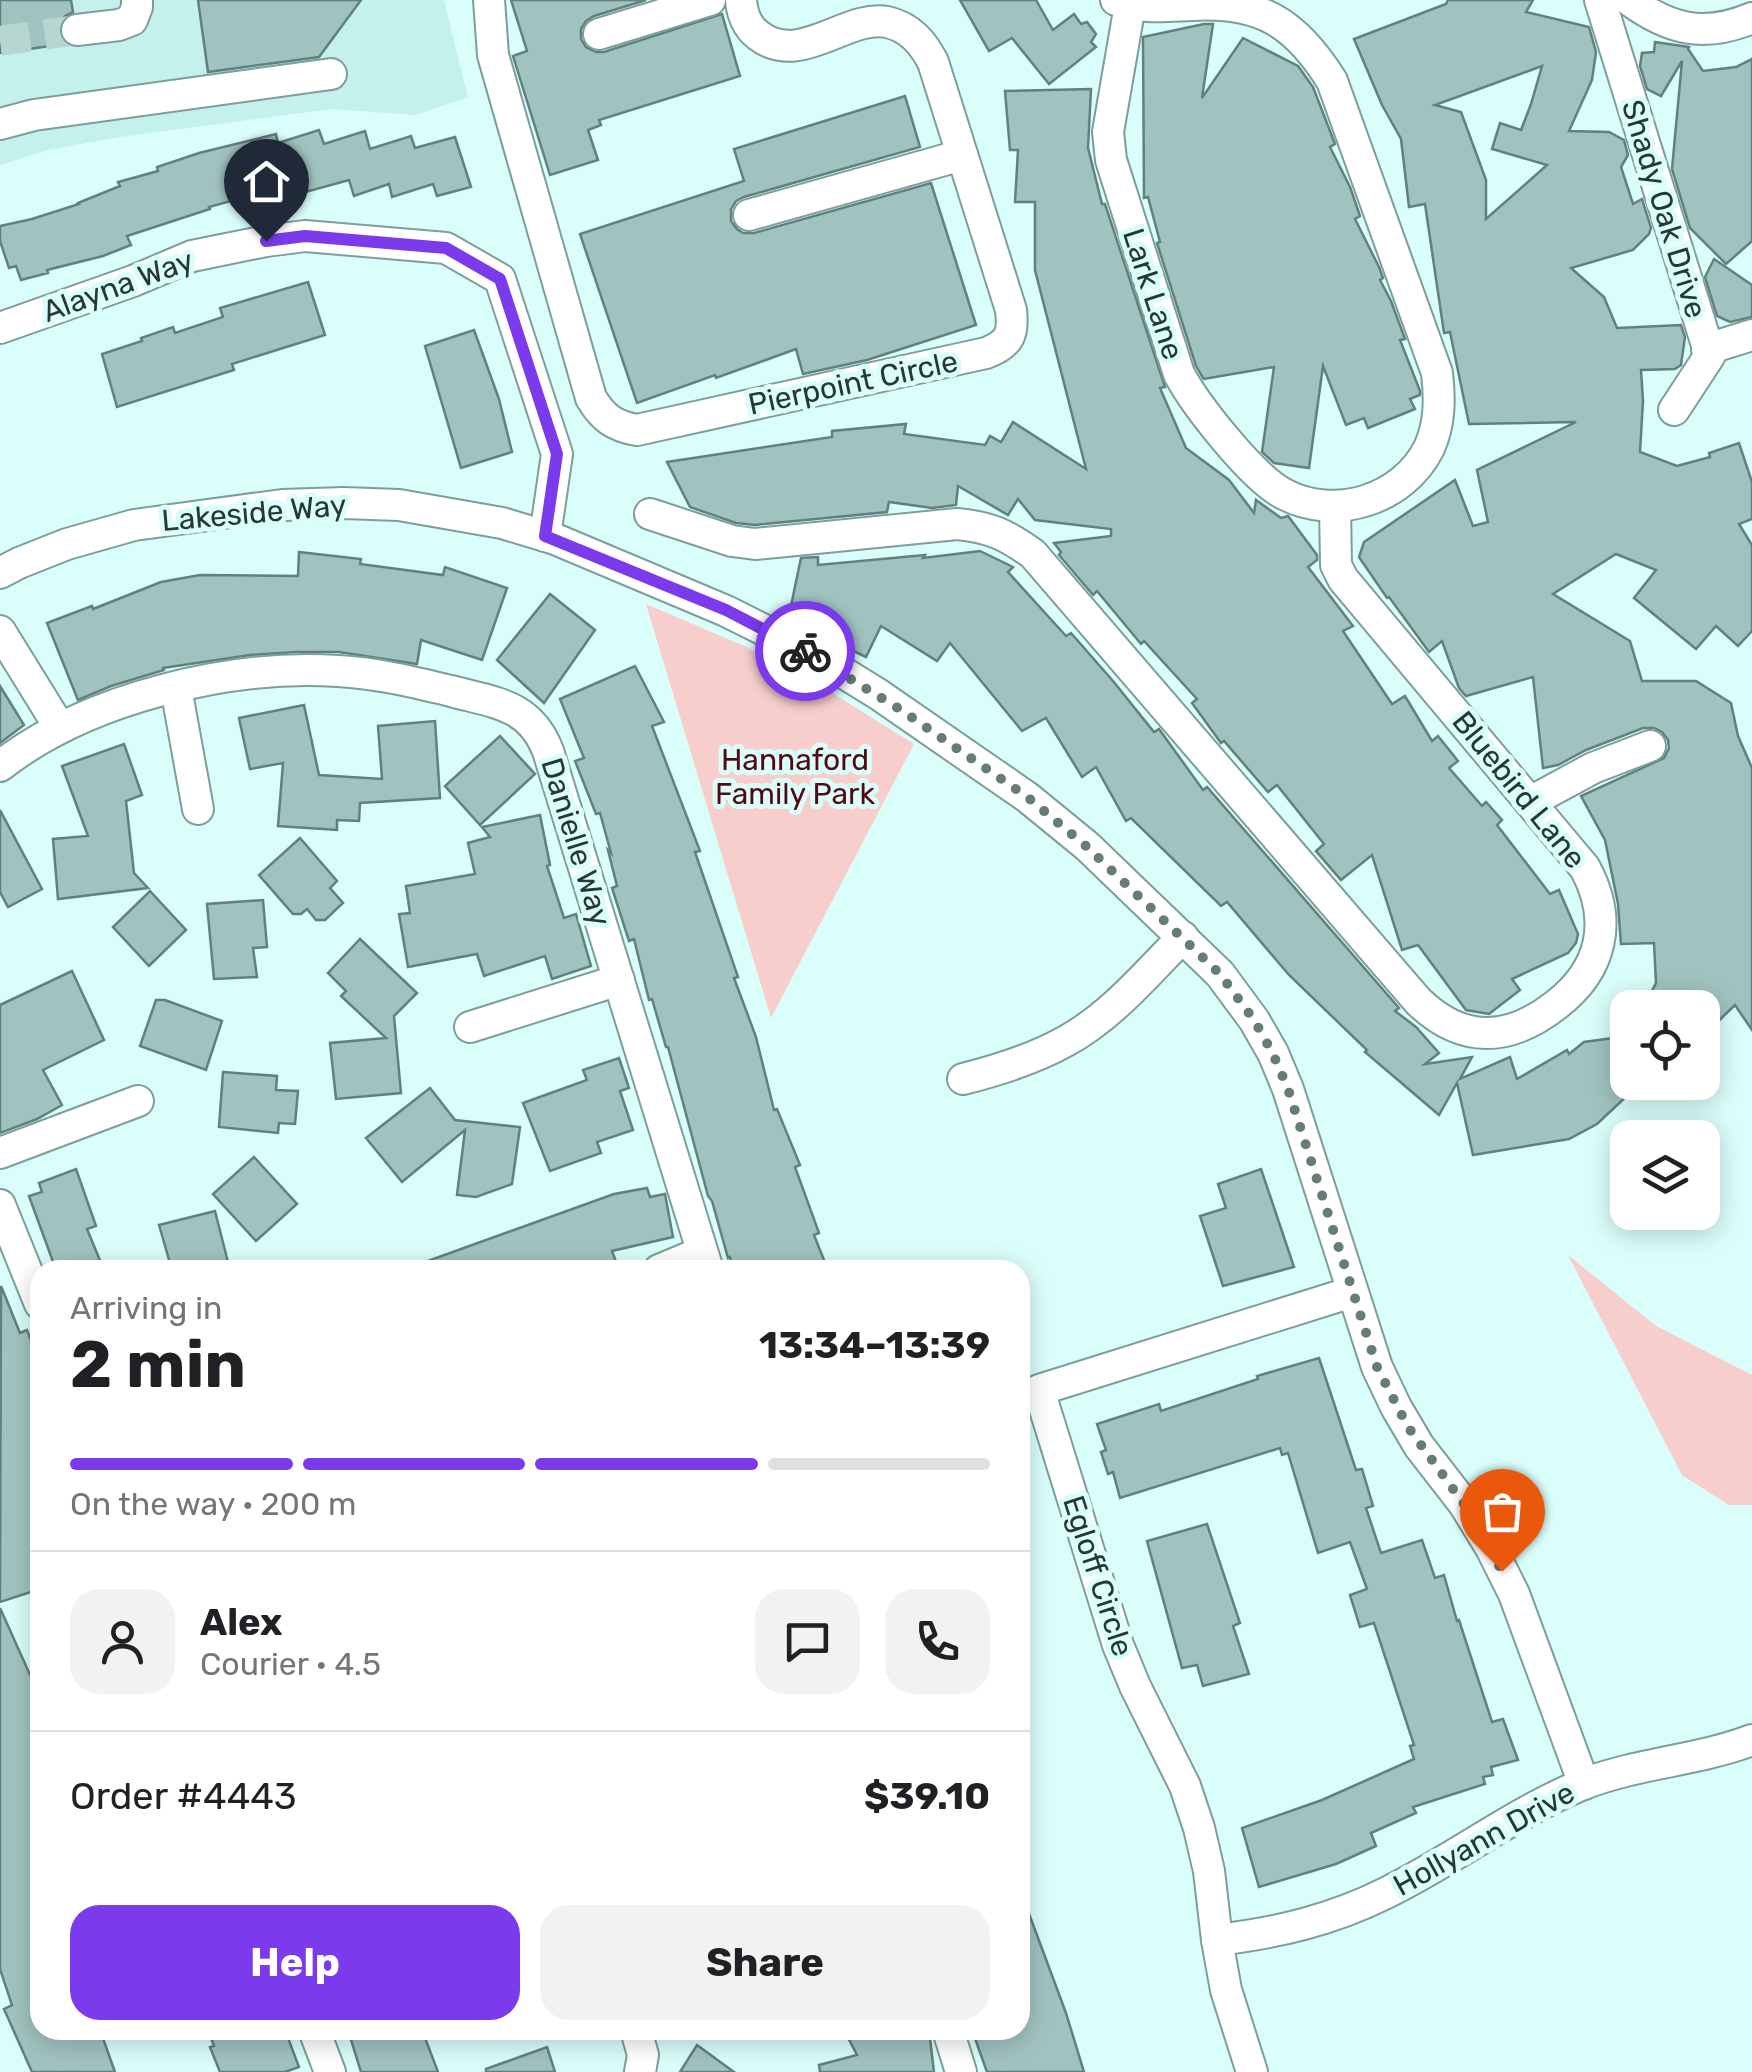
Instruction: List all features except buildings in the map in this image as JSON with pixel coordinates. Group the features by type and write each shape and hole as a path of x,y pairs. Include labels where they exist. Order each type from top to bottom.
{"street":[{"path":"77,30 132,20 137,0"},
{"name":"Pierpoint Circle","path":"489,0 493,55 591,398 601,415 618,427 637,430 1000,348 1013,326 1011,310 934,62 924,44 907,30 888,22 873,22 800,45 779,46 750,28 741,0"},
{"path":"599,34 710,0"},
{"name":"Shady Oak Drive","path":"1600,0 1710,355 1674,410"},
{"path":"1629,0 1665,22 1686,28 1708,30 1752,18"},
{"path":"1123,2 1150,7 1242,6 1295,33 1315,53 1332,80 1437,373 1440,399 1436,429 1416,467 1399,484 1376,498 1335,507"},
{"name":"Lark Lane","path":"1123,2 1108,132 1111,160 1179,374 1191,396 1261,479 1306,504 1335,507"},
{"path":"0,124 34,115 331,74"},
{"path":"749,215 962,155"},
{"name":"Alayna Way","path":"0,328 192,256 266,241 305,236 446,248 500,279 557,454 545,536"},
{"path":"1708,349 1752,335"},
{"name":"Lakeside Way","path":"0,573 67,544 134,525 282,505 399,505 502,523 545,536 726,610 818,657 1026,796 1183,936 1220,974 1254,1020 1288,1089 1377,1367 1396,1408 1464,1504 1514,1594 1584,1784"},
{"name":"Bluebird Lane","path":"650,514 732,541 755,544 957,524 1007,535 1033,554 1431,1014 1466,1031 1508,1032 1535,1022 1580,983 1596,956 1600,906 1594,884 1585,868 1343,579 1336,566 1335,507"},
{"path":"0,632 60,728"},
{"name":"Danielle Way","path":"0,766 60,728 93,713 176,688 242,674 342,671 419,683 519,712 532,722 548,752 705,1260"},
{"path":"176,688 198,809"},
{"path":"1530,802 1593,768 1650,746"},
{"path":"963,1078 1029,1059 1068,1040 1119,1002 1183,936"},
{"path":"470,1027 618,980"},
{"path":"0,1153 138,1102"},
{"path":"0,1206 30,1280"},
{"name":"Egloff Circle","path":"1252,2072 1226,1990 1199,1828 1185,1786 1118,1645 1039,1390 1352,1292"},
{"name":"Hollyann Drive","path":"1217,1940 1276,1932 1348,1911 1388,1892 1523,1812 1584,1784 1752,1740"},
{"path":"318,2040 330,2072"},
{"path":"639,2040 643,2055 640,2072"},
{"path":"951,2040 961,2072"}],"shaded area":[{"path":"0,0 444,0 468,97 416,115 332,109 120,137 48,150 0,165"}],"green space":[{"name":"Hannaford Family Park","path":"646,604 784,663 914,744 771,1018"},
{"path":"1568,1255 1656,1326 1752,1375 1752,1505 1729,1505 1682,1475"}],"tunnel":[{"path":"0,41 77,30"}],"way so far":[{"path":"805,651 878,694 1026,796 1086,846 1220,974 1254,1020 1288,1089 1377,1367 1396,1408 1464,1504 1502,1571"}],"route":[{"path":"266,241 305,236 446,248 500,279 557,454 545,536 726,610 805,651"}]}
